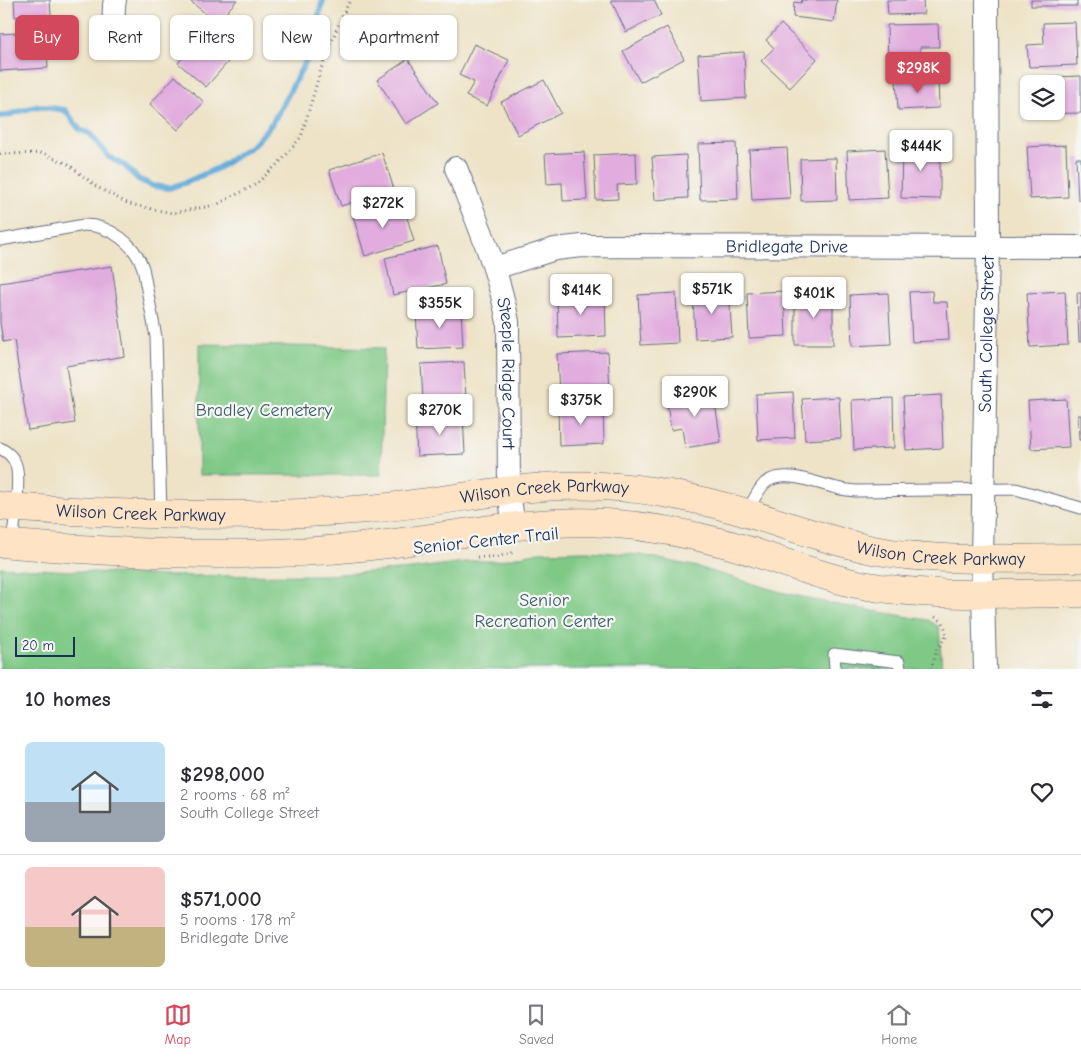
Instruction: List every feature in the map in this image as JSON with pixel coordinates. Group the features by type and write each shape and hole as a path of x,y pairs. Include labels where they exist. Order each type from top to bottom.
{"main road":[{"name":"Wilson Creek Parkway","path":"8,507 161,515 297,513 369,509 509,491 590,486 624,488 699,500 747,513 822,538 875,550 906,554 982,558 1081,558"},
{"name":"Wilson Creek Parkway","path":"6,544 144,553 256,553 517,539 575,523 605,523 635,526 730,545 807,570 862,585 910,591 1081,593"}],"street":[{"path":"114,15 115,0"},
{"name":"South College Street","path":"985,669 982,558 988,246 987,0"},
{"name":"Steeple Ridge Court","path":"456,168 495,268 508,322 509,491 517,539"},
{"name":"Bridlegate Drive","path":"495,268 555,249 582,246 1081,247"}],"lane":[{"path":"0,240 84,225 94,225 125,240 140,257 144,268 156,337 161,515"},
{"path":"0,448 11,455 16,465 8,507 6,544"},
{"path":"747,513 760,489 767,482 785,477 839,489 856,490 1016,489 1081,508"},
{"path":"835,669 834,654 899,662 900,669"}],"path":[{"path":"0,154 42,153 68,164 97,187 128,204 172,212 216,205 255,185 283,159 301,137 322,69 337,28 350,0"},
{"name":"Senior Center Trail","path":"471,557 496,557 517,539"},
{"path":"929,614 943,622 947,635 937,649 931,669"}],"green space":[{"name":"Bradley Cemetery","path":"199,344 384,348 381,475 199,475"},
{"name":"Senior Recreation Center","path":"588,551 640,555 694,566 777,591 832,604 928,620 939,627 942,669 0,669 0,567 166,576 326,575 411,569 472,561 497,561 539,552"}],"building":[{"path":"14,0 50,0 51,15 15,15 15,17"},
{"path":"189,0 237,0 224,15 207,15"},
{"path":"611,0 654,0 661,15 626,32"},
{"path":"802,0 837,0 834,22 793,17 794,2 801,3"},
{"path":"887,0 923,0 924,14 888,15"},
{"path":"1031,0 1077,0 1077,6 1031,6"},
{"path":"1075,22 1077,65 1029,67 1027,45 1044,44 1043,23"},
{"path":"781,24 817,59 790,88 761,61 774,48 766,40"},
{"path":"938,24 939,47 920,47 921,65 888,66 887,25"},
{"path":"667,27 684,59 640,82 623,51"},
{"path":"15,33 15,60 48,60 48,68 0,71 0,34"},
{"path":"474,44 509,60 487,106 466,96 474,82 459,75"},
{"path":"744,52 746,98 701,101 698,55"},
{"path":"181,60 230,60 206,87 178,63"},
{"path":"409,60 438,103 406,124 377,80"},
{"path":"175,76 204,102 178,130 150,104"},
{"path":"1081,76 1081,113 1065,113 1065,77"},
{"path":"938,77 939,108 898,110 896,80"},
{"path":"544,80 561,113 518,135 501,102"},
{"path":"736,143 738,199 700,200 698,144"},
{"path":"902,145 940,145 940,199 901,198"},
{"path":"1066,145 1068,197 1030,199 1027,147"},
{"path":"787,148 790,198 752,200 749,150"},
{"path":"885,149 888,198 849,200 847,151"},
{"path":"584,152 587,200 563,201 562,183 547,184 545,154"},
{"path":"382,153 394,189 341,206 329,170"},
{"path":"636,153 637,184 617,185 618,199 596,200 594,155"},
{"path":"686,155 688,198 655,200 652,157"},
{"path":"836,158 837,200 801,201 800,159"},
{"path":"1076,158 1081,158 1081,200 1078,200"},
{"path":"402,201 414,241 365,256 353,216"},
{"path":"438,246 446,284 393,295 385,258"},
{"path":"112,266 125,356 66,366 75,423 28,430 14,340 3,342 0,323 0,283"},
{"path":"729,291 732,337 695,339 693,293"},
{"path":"784,291 786,336 749,338 747,293"},
{"path":"932,291 933,302 947,302 949,340 912,342 909,292"},
{"path":"1065,291 1068,345 1030,347 1027,293"},
{"path":"605,293 606,336 558,338 557,295"},
{"path":"676,293 678,343 641,345 638,295"},
{"path":"795,293 833,293 833,345 795,345"},
{"path":"888,293 891,344 852,346 850,295"},
{"path":"1077,293 1081,293 1081,342 1079,342"},
{"path":"461,309 463,347 418,349 416,311"},
{"path":"608,352 610,391 559,394 557,354"},
{"path":"464,362 466,399 423,401 421,364"},
{"path":"713,390 721,442 685,448 682,428 671,430 666,397"},
{"path":"793,392 795,438 758,440 756,394"},
{"path":"941,395 943,448 906,450 903,397"},
{"path":"839,397 841,438 805,440 802,399"},
{"path":"893,398 894,448 854,450 852,400"},
{"path":"1066,399 1069,447 1031,449 1028,401"},
{"path":"603,406 604,444 559,446 558,408"},
{"path":"463,415 465,454 417,456 415,418"},
{"path":"1078,415 1081,415 1081,440 1079,440"}],"waterway":[{"path":"0,116 37,106 65,110 80,130 89,133 109,157 125,166 138,179 153,186 169,188 187,182 218,168 253,145 273,122 307,59 323,0"}]}
